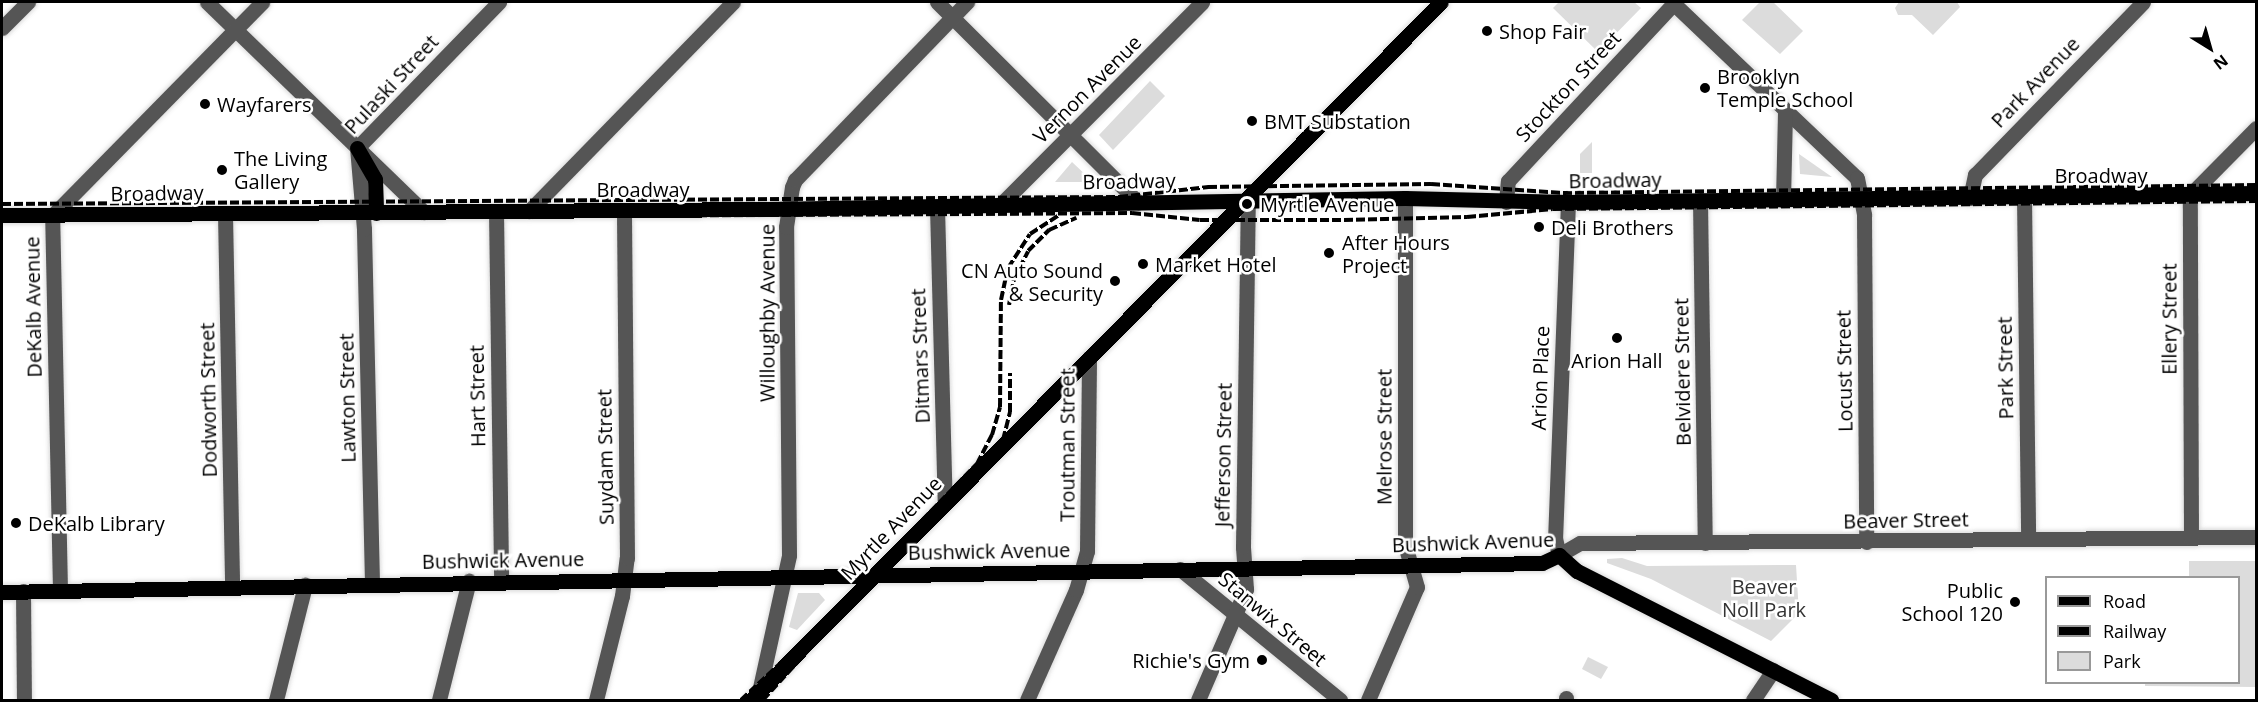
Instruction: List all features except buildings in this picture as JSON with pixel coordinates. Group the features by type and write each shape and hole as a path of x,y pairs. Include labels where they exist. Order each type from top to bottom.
{"main road":[{"name":"Myrtle Avenue","path":"755,696 1248,200 1441,2"},
{"path":"357,148 375,179 369,213"},
{"name":"Broadway","path":"2,215 937,207 1405,198 1568,202 1861,200 2256,193"},
{"name":"Bushwick Avenue","path":"2,592 501,580 1542,563 1559,555 1577,571 1831,700"}],"street":[{"path":"2,28 28,2"},
{"path":"207,2 424,212"},
{"name":"DeKalb Avenue","path":"60,590 52,216 262,2"},
{"name":"Pulaski Street","path":"357,148 499,2"},
{"path":"529,211 733,2"},
{"path":"937,2 1138,202"},
{"name":"Willoughby Avenue","path":"755,696 789,555 786,227 795,180 967,2"},
{"name":"Vernon Avenue","path":"1001,204 1202,2"},
{"name":"Locust Street","path":"1673,2 1857,178 1861,200 1866,542"},
{"name":"Stockton Street","path":"1506,202 1508,181 1673,2"},
{"name":"Park Avenue","path":"1970,198 1975,175 2143,2"},
{"path":"1783,200 1785,110"},
{"path":"2190,195 2256,128"},
{"name":"Ellery Street","path":"2190,195 2191,538"},
{"name":"Park Street","path":"2024,197 2028,538"},
{"name":"Melrose Street","path":"1368,700 1417,587 1405,545 1405,198"},
{"name":"Jefferson Street","path":"1198,700 1246,589 1248,200"},
{"name":"Belvidere Street","path":"1700,200 1705,543"},
{"name":"Arion Place","path":"1559,555 1555,538 1568,202"},
{"name":"Ditmars Street","path":"937,207 945,503"},
{"name":"Suydam Street","path":"596,700 624,578 624,210"},
{"name":"Hart Street","path":"496,211 501,580"},
{"name":"Lawton Street","path":"369,213 372,583"},
{"name":"Dodworth Street","path":"225,214 232,586"},
{"name":"Troutman Street","path":"1027,700 1082,571 1088,551 1089,358"},
{"name":"Beaver Street","path":"1559,555 1580,543 2256,537"},
{"name":"Stanwix Street","path":"1180,569 1340,700"},
{"path":"439,700 469,581"},
{"path":"276,700 305,585"},
{"path":"23,591 24,700"},
{"path":"1753,700 1773,670"}],"green space":[{"path":"1559,2 1634,2 1641,8 1598,52 1553,8"},
{"path":"1760,2 1773,2 1803,31 1780,54 1742,20"},
{"path":"1899,2 1957,2 1960,7 1933,35 1912,15 1898,15 1895,8"},
{"path":"1150,81 1165,96 1113,150 1099,135"},
{"path":"1592,142 1592,173 1580,173 1580,154"},
{"path":"1799,154 1832,177 1800,174"},
{"path":"1072,162 1090,179 1088,182 1055,182"},
{"name":"Beaver Noll Park","path":"1622,558 1647,566 1796,565 1799,613 1771,641 1651,579 1607,563 1607,559"},
{"path":"2189,561 2256,561 2256,687 2145,686 2145,684 2240,684 2240,576 2189,576"},
{"path":"798,593 819,593 825,600 797,630 789,627"},
{"path":"1588,657 1608,667 1601,679 1582,669"}],"railway":[{"path":"2,204 1119,197 1208,187 1431,184 1563,193 2256,185"},
{"path":"1129,205 1552,201"},
{"path":"2,219 1132,213 1200,220 1344,220 1467,217 1553,209 2256,201"},
{"path":"741,700 814,632 977,464 992,435 1000,407 1001,300 1008,268 1030,234 1059,215"},
{"path":"1009,305 1014,279 1028,251 1049,230 1076,218"},
{"path":"967,489 989,465 1003,440 1010,412 1010,373"},
{"path":"763,700 813,645"}],"place":[{"name":"Shop Fair","path":"1487,31"},
{"name":"Brooklyn Temple School","path":"1705,88"},
{"name":"Wayfarers","path":"205,104"},
{"name":"BMT Substation","path":"1252,121"},
{"name":"The Living Gallery","path":"222,170"},
{"name":"Myrtle Avenue","path":"1247,204"},
{"name":"Deli Brothers","path":"1539,227"},
{"name":"After Hours Project","path":"1329,253"},
{"name":"Market Hotel","path":"1143,264"},
{"name":"CN Auto Sound & Security","path":"1115,281"},
{"name":"Arion Hall","path":"1617,338"},
{"name":"DeKalb Library","path":"16,523"},
{"name":"Public School 120","path":"2015,602"},
{"name":"Richie's Gym","path":"1262,660"}]}
